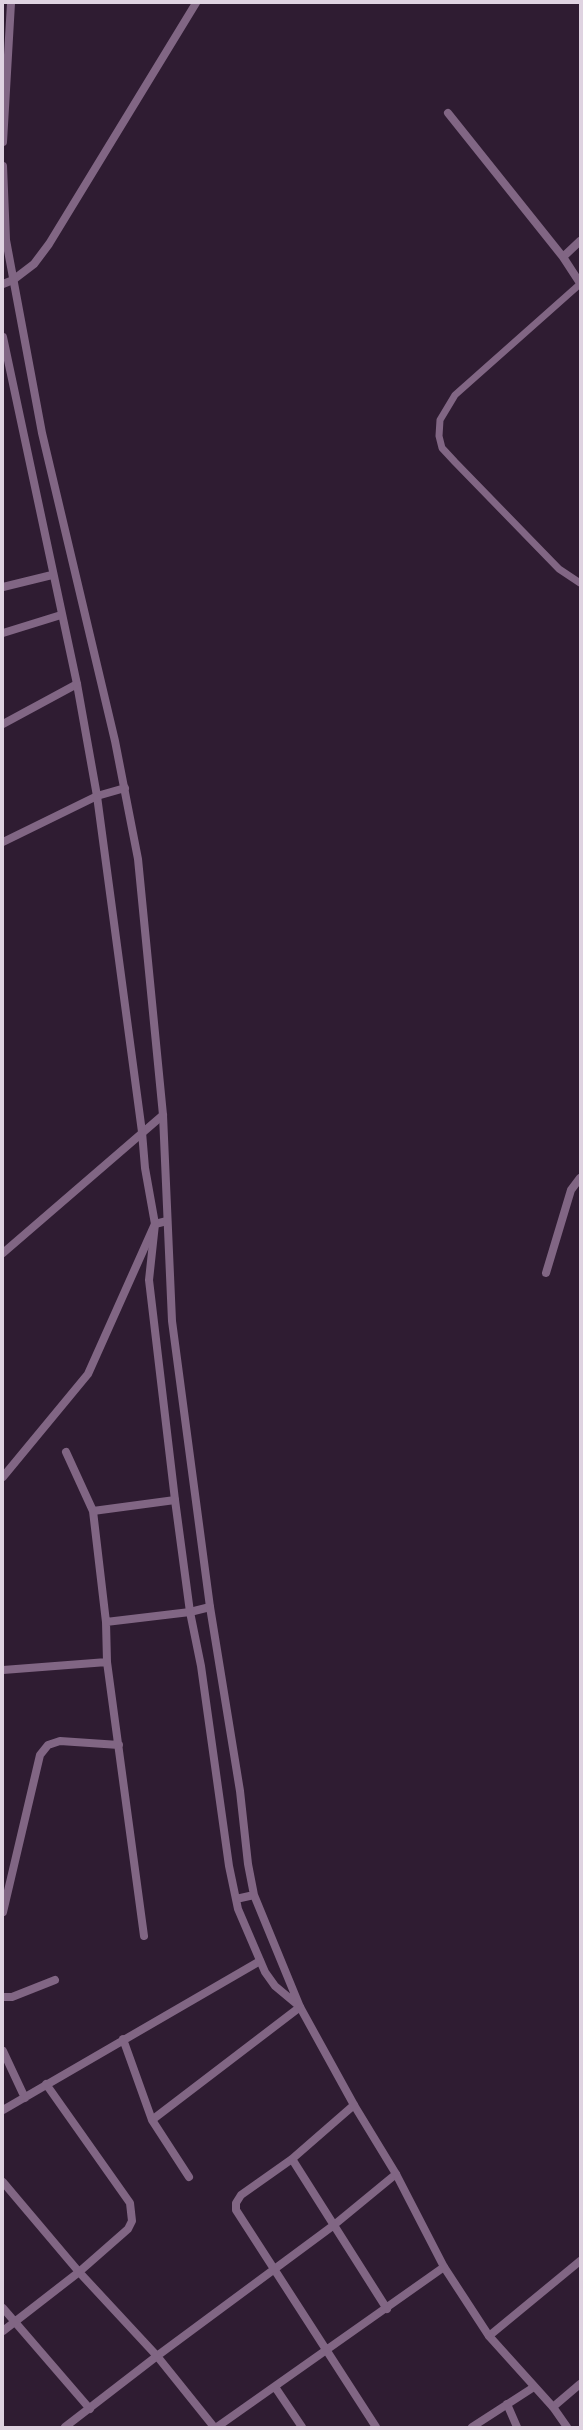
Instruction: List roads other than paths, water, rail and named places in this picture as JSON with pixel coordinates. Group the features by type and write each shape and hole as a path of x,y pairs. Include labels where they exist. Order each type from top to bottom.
{"street":[{"path":"3,142 11,3"},
{"path":"3,284 13,280 34,264 49,244 196,3"},
{"path":"448,113 563,257 580,283"},
{"path":"3,166 6,240 42,433 125,788 138,859 146,924 163,1115 172,1321 210,1607 240,1791 248,1864 254,1895 300,2007 354,2105 396,2174 444,2267 489,2336 553,2408 567,2427"},
{"path":"563,257 580,241"},
{"path":"3,336 52,575 77,684 97,796 142,1132 145,1168 155,1224 149,1280 175,1500 190,1612 201,1666 236,1899 238,1909 260,1961 275,1986 300,2007"},
{"path":"3,587 52,575"},
{"path":"3,633 61,615"},
{"path":"3,724 77,684"},
{"path":"3,842 97,796 125,788"},
{"path":"3,1253 163,1115"},
{"path":"546,1273 571,1190 580,1178"},
{"path":"155,1224 167,1221"},
{"path":"3,1477 88,1374 155,1224"},
{"path":"66,1452 93,1511 106,1622 107,1662 144,1936"},
{"path":"93,1511 175,1500"},
{"path":"106,1622 190,1612 210,1607"},
{"path":"3,1670 107,1662"},
{"path":"3,1912 40,1755 48,1745 60,1741 119,1745"},
{"path":"236,1899 254,1895"},
{"path":"3,2110 123,2039 260,1961"},
{"path":"3,1997 12,1997 55,1980"},
{"path":"152,2120 300,2007"},
{"path":"123,2039 152,2120 188,2177"},
{"path":"3,2051 25,2098"},
{"path":"3,2331 14,2320 79,2272 128,2229 132,2221 133,2213 130,2203 46,2084"},
{"path":"354,2105 292,2159 241,2195 236,2203 236,2210 376,2427"},
{"path":"292,2159 387,2309"},
{"path":"65,2427 156,2356 334,2225 396,2174"},
{"path":"3,2182 79,2272 156,2356 214,2427"},
{"path":"489,2336 580,2261"},
{"path":"217,2427 387,2309 444,2267"},
{"path":"3,2308 90,2409"},
{"path":"553,2408 580,2384"},
{"path":"275,2387 302,2427"},
{"path":"472,2427 534,2387"},
{"path":"507,2404 517,2427"}],"lane":[{"path":"580,283 455,395 440,420 439,436 442,448 455,462 558,569 580,583"}]}
